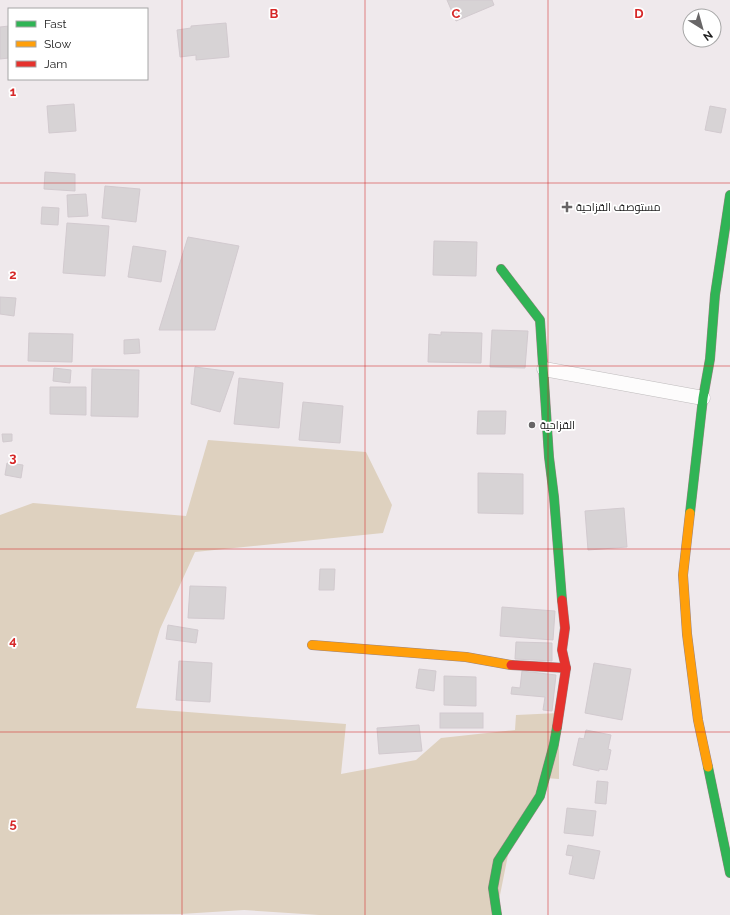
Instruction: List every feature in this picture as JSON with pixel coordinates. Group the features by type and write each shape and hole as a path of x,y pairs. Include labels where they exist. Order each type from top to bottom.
{"street":[{"path":"730,195 715,295 710,359 703,398 683,575 687,634 698,720 730,872"},
{"path":"497,915 493,888 498,861 540,796 554,744 566,668 562,650 566,628 549,458 540,320 501,269"},
{"path":"544,369 703,398"},
{"path":"312,645 466,657 513,665 566,668"}],"shaded area":[{"path":"208,440 366,452 392,505 383,533 195,552 160,629 136,708 346,724 341,774 416,760 441,738 515,730 516,715 559,713 559,779 545,778 511,840 496,915 319,915 244,910 181,914 0,915 0,515 33,503 186,516"}],"building":[{"path":"447,0 492,0 494,5 456,21"},
{"path":"226,23 229,57 196,60 196,55 180,57 177,30 191,28 191,26"},
{"path":"8,26 8,58 0,59 0,27"},
{"path":"74,104 76,131 49,133 47,106"},
{"path":"710,106 726,109 721,133 705,130"},
{"path":"45,172 75,174 75,191 44,189"},
{"path":"105,186 140,189 136,222 102,218"},
{"path":"86,194 88,216 68,217 67,195"},
{"path":"42,207 59,208 58,225 41,224"},
{"path":"67,223 109,226 105,276 63,273"},
{"path":"188,237 239,246 215,330 159,330"},
{"path":"434,241 477,242 476,276 433,275"},
{"path":"133,246 166,251 161,282 128,277"},
{"path":"0,297 16,298 14,316 0,314"},
{"path":"492,330 528,331 525,368 490,367"},
{"path":"441,332 482,333 481,363 428,362 429,334 441,335"},
{"path":"29,333 73,334 72,362 28,361"},
{"path":"139,339 140,353 124,354 124,340"},
{"path":"195,367 234,372 220,412 191,404"},
{"path":"54,368 71,370 70,383 53,381"},
{"path":"92,369 139,370 138,417 91,416"},
{"path":"239,378 283,383 279,428 234,424"},
{"path":"50,387 86,387 86,415 50,414"},
{"path":"303,402 343,406 340,443 299,440"},
{"path":"478,411 506,411 505,434 477,434"},
{"path":"2,434 12,434 12,441 3,442"},
{"path":"7,463 23,465 21,478 5,475"},
{"path":"478,473 523,474 523,514 478,513"},
{"path":"624,508 627,547 588,550 585,511"},
{"path":"320,569 335,569 334,590 319,590"},
{"path":"190,586 226,587 224,619 188,618"},
{"path":"502,607 555,611 553,640 500,636"},
{"path":"168,625 198,630 196,643 166,639"},
{"path":"516,642 552,643 552,661 515,659"},
{"path":"179,661 212,663 210,702 176,700"},
{"path":"594,663 631,669 622,720 585,713"},
{"path":"419,669 436,671 434,691 416,688"},
{"path":"522,671 556,675 552,711 543,710 545,697 511,694 512,687 520,688"},
{"path":"444,676 476,677 476,706 444,705"},
{"path":"440,713 483,713 483,728 440,728"},
{"path":"419,725 422,751 379,754 377,728"},
{"path":"586,730 611,735 608,749 611,750 607,770 599,769 599,771 573,765 579,738 584,739"},
{"path":"597,781 608,782 606,804 595,803"},
{"path":"567,808 596,811 593,836 564,833"},
{"path":"568,845 600,851 594,879 569,874 573,856 566,855"}],"traffic: fast":[{"path":"690,513 703,398 710,359 715,295 730,195"},
{"path":"501,269 540,320 549,457 554,497 562,600"},
{"path":"497,915 493,888 498,861 540,796 557,727"},
{"path":"708,767 730,873"}],"traffic: slow":[{"path":"690,513 683,575 687,634 698,720 708,767"},
{"path":"312,645 466,657 511,665"}],"traffic: jam":[{"path":"557,727 566,668 562,650 565,628 562,600"},
{"path":"511,665 566,668"}],"place":[{"name":"مستوصف القزاحية","path":"567,207"},
{"name":"القزاحية","path":"532,425"}]}
